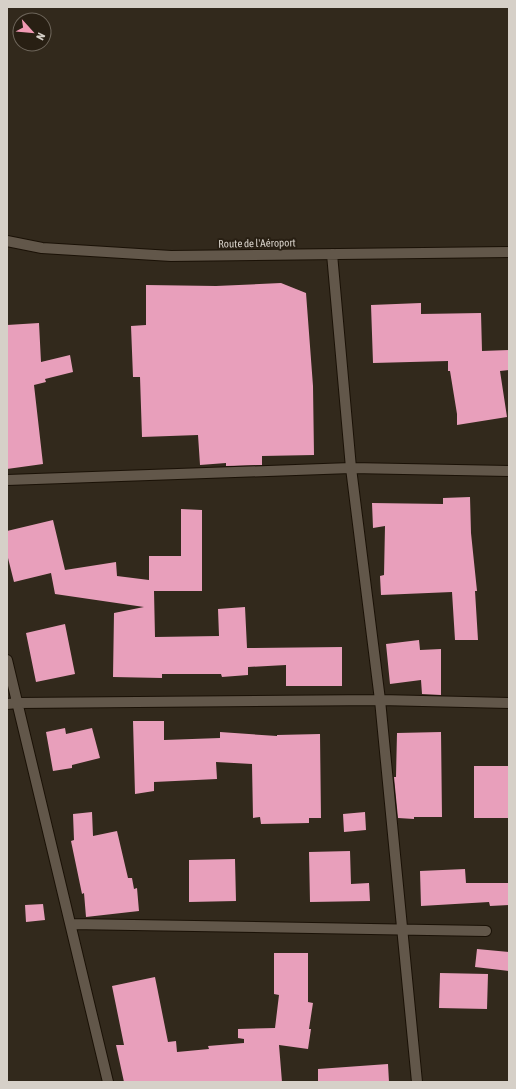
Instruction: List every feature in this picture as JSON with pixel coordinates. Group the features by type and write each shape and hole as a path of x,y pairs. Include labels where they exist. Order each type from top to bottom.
{"street":[{"name":"Route de l'Aéroport","path":"7,241 42,248 171,256 509,252"},
{"path":"332,254 351,468 380,700 417,1082"},
{"path":"7,480 351,468 509,471"},
{"path":"7,660 108,1082"},
{"path":"7,704 18,702 380,700 509,703"},
{"path":"71,924 486,931"}],"building":[{"path":"281,283 306,293 313,386 314,455 262,456 262,465 226,466 226,463 200,465 198,435 142,437 140,377 133,377 131,326 146,325 146,285 216,286"},
{"path":"421,303 421,314 481,313 482,351 509,350 509,370 500,371 507,417 457,425 457,414 450,371 448,371 448,361 373,363 371,305"},
{"path":"39,323 41,362 70,355 73,372 45,379 46,382 34,385 43,464 7,469 7,325"},
{"path":"470,497 471,533 477,591 475,591 478,640 455,640 452,592 381,595 380,576 384,575 385,526 373,528 372,503 443,504 443,498"},
{"path":"181,509 202,510 202,591 154,591 155,637 219,636 218,609 245,607 247,648 342,647 342,686 286,686 286,665 248,667 248,675 222,677 221,674 162,674 162,678 113,677 114,613 144,607 55,594 51,573 14,582 7,554 7,531 53,520 65,570 116,562 117,576 149,580 149,556 181,556"},
{"path":"65,624 75,674 36,682 26,633"},
{"path":"419,640 420,650 441,649 441,695 422,694 421,680 390,684 386,644"},
{"path":"133,721 164,721 164,740 220,738 220,732 277,736 320,734 321,818 309,818 309,823 261,824 260,817 253,818 252,764 216,762 217,779 154,782 154,791 135,794"},
{"path":"65,728 66,734 92,728 100,758 72,765 72,768 53,771 46,732"},
{"path":"441,732 442,817 414,817 414,819 398,818 394,777 396,777 397,733"},
{"path":"474,766 509,766 509,818 474,818"},
{"path":"92,812 93,836 117,831 128,878 132,878 134,889 137,888 139,911 86,917 84,893 82,894 71,841 74,840 73,814"},
{"path":"365,812 366,830 344,832 343,814"},
{"path":"350,851 351,884 369,883 370,901 310,902 309,852"},
{"path":"235,859 236,901 189,902 189,860"},
{"path":"465,869 466,883 509,883 509,905 490,906 489,902 421,906 420,871"},
{"path":"43,904 45,920 26,922 25,905"},
{"path":"477,949 509,952 509,971 475,967"},
{"path":"274,953 308,953 308,1002 313,1003 308,1049 279,1045 282,1082 124,1082 116,1045 124,1045 112,986 155,977 168,1042 176,1041 177,1052 209,1049 208,1046 244,1043 244,1039 238,1038 238,1029 275,1028 279,995 274,994"},
{"path":"440,973 488,974 487,1009 439,1008"},
{"path":"388,1064 389,1082 318,1082 318,1069"}]}
